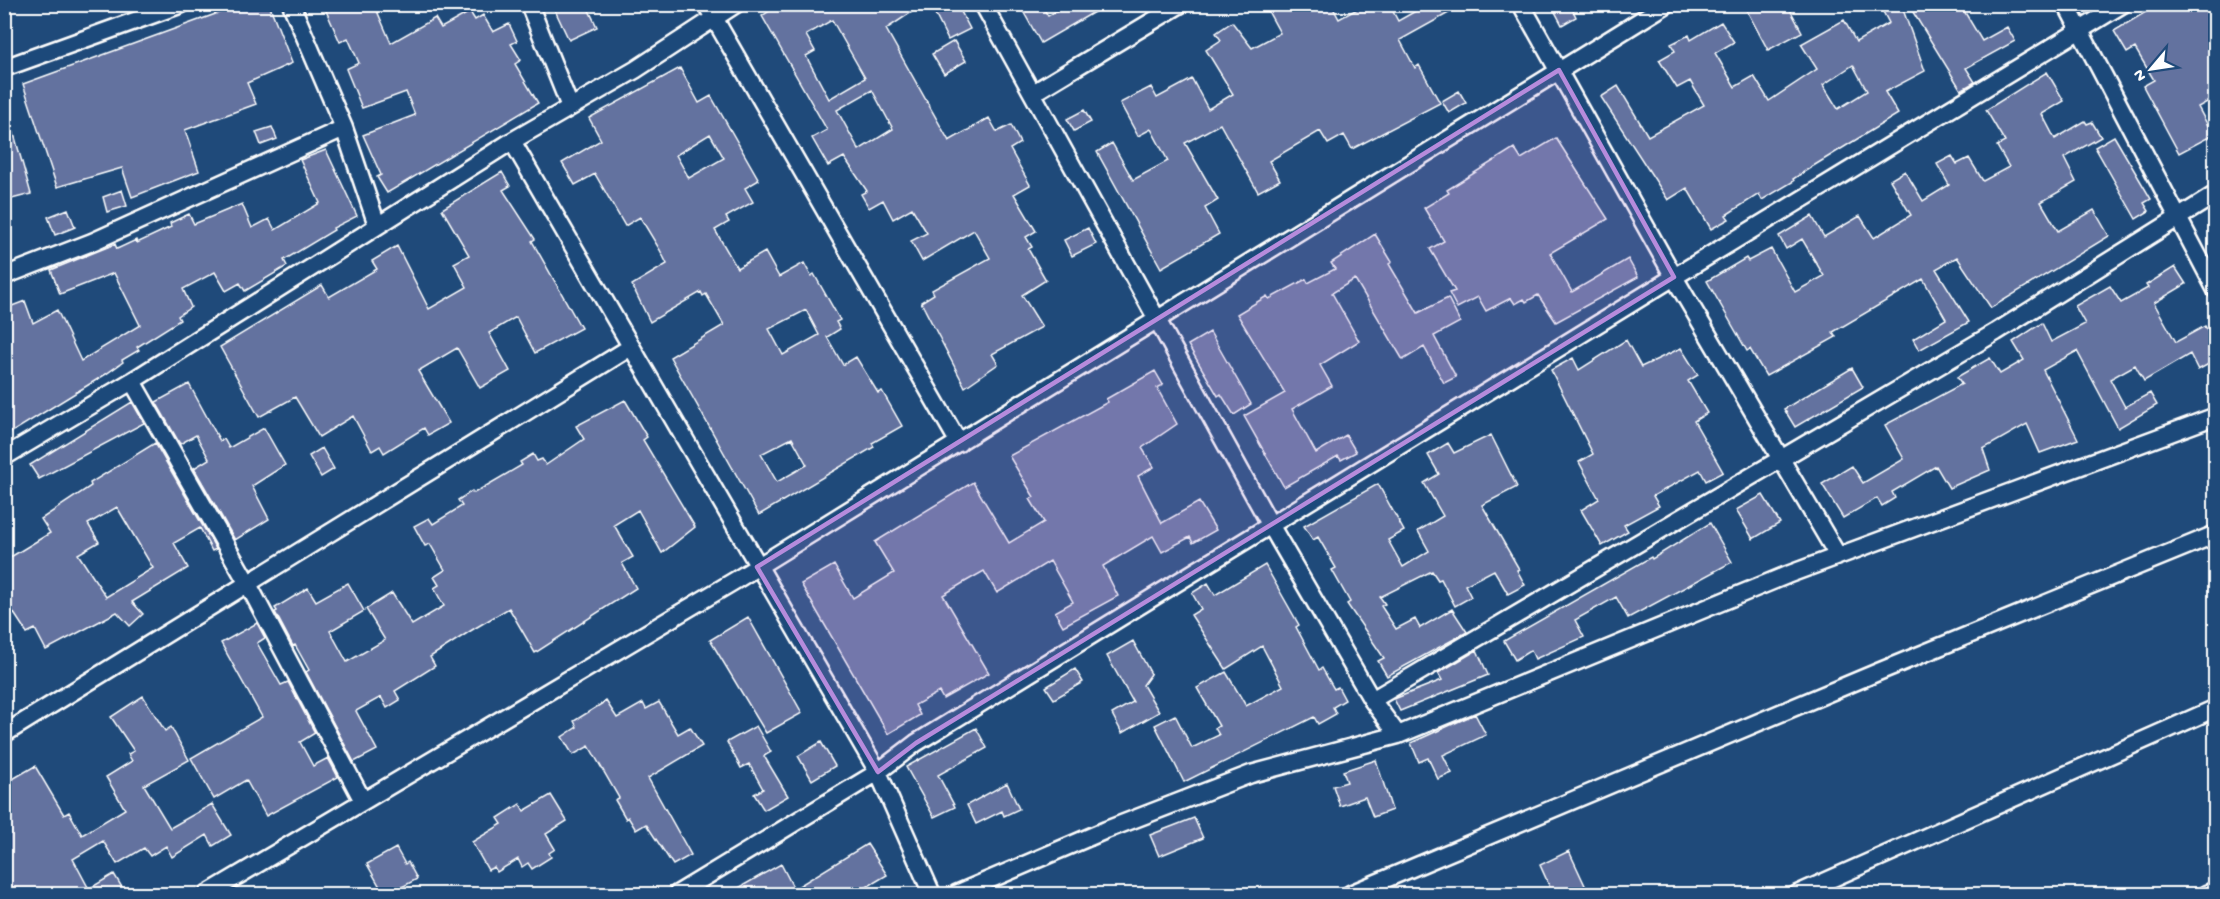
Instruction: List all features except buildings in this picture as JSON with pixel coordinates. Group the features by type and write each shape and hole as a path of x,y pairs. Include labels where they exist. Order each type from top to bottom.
{"street":[{"path":"4,68 182,4"},
{"path":"291,4 344,128 377,225"},
{"path":"529,4 570,107"},
{"path":"4,458 132,381 512,141 635,70 709,12 736,4"},
{"path":"983,4 1271,526 1372,700 1398,735"},
{"path":"1033,93 1180,4"},
{"path":"1521,4 1674,277 1838,556"},
{"path":"207,894 757,567 1158,321 1666,4"},
{"path":"2066,4 2176,218 2216,290"},
{"path":"678,894 878,772 916,744 1674,277 2123,4"},
{"path":"709,12 959,443"},
{"path":"4,276 92,242 344,128"},
{"path":"512,141 757,567 878,772 932,894"},
{"path":"1372,700 1996,332 2216,194"},
{"path":"4,734 631,347"},
{"path":"132,381 248,584 363,801"},
{"path":"956,894 1106,830 1251,774 1398,735 1787,575 2216,416"},
{"path":"1350,894 1878,672 2216,534"},
{"path":"1797,894 2216,708"},
{"path":"2206,894 2216,890"}],"highlighted area":[{"path":"1559,70 1674,277 916,743 878,772 757,567"}]}
